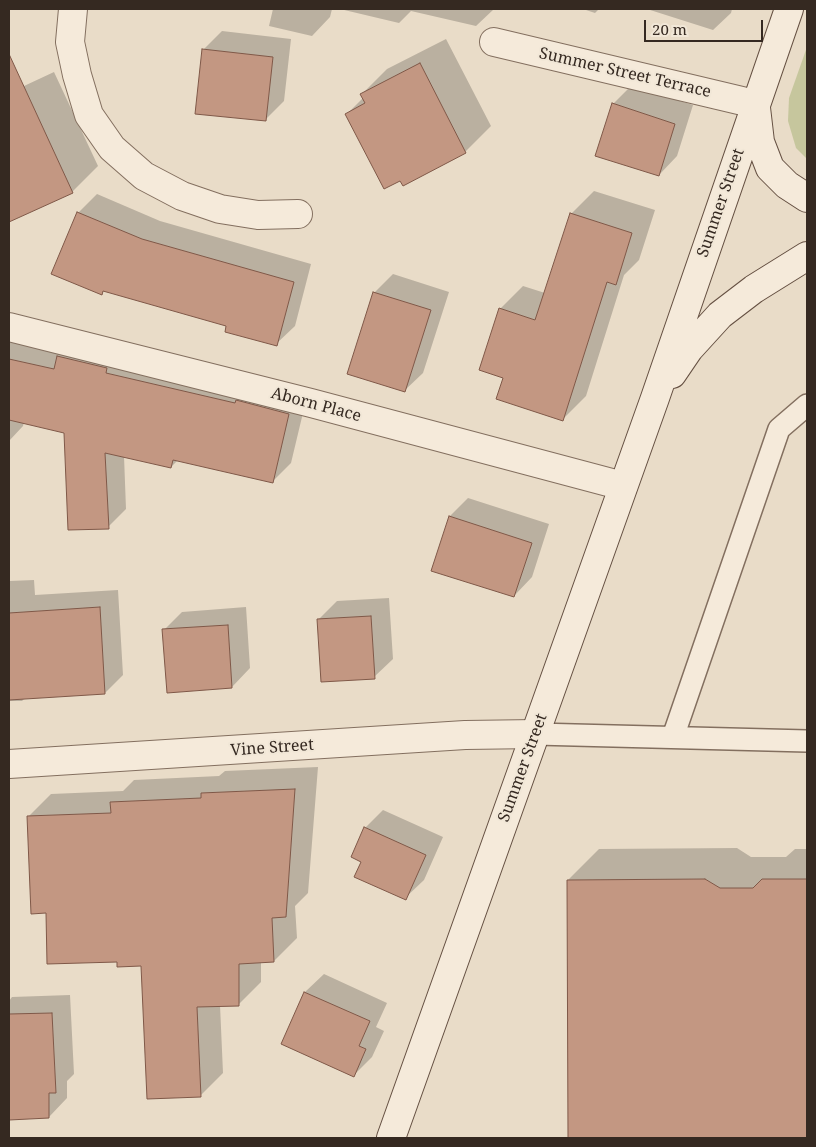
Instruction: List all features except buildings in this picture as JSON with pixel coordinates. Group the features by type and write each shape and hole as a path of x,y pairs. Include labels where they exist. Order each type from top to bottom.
{"street":[{"path":"73,9 70,42 77,75 89,115 112,148 144,176 182,196 220,209 258,215 298,214"},
{"name":"Summer Street","path":"391,1138 655,398 789,9"},
{"name":"Summer Street Terrace","path":"494,42 755,104"},
{"path":"755,104 760,142 770,168 787,185 807,198"},
{"name":"Summer Street","path":"655,398 689,349 720,315 754,289 807,256"},
{"name":"Aborn Place","path":"9,327 311,403 623,486"},
{"name":"Vine Street","path":"9,764 428,737 536,734"}],"lane":[{"path":"673,737 779,429 807,405"},
{"path":"536,734 807,741"}],"green space":[{"path":"807,47 807,159 796,148 788,121 789,98"}]}
